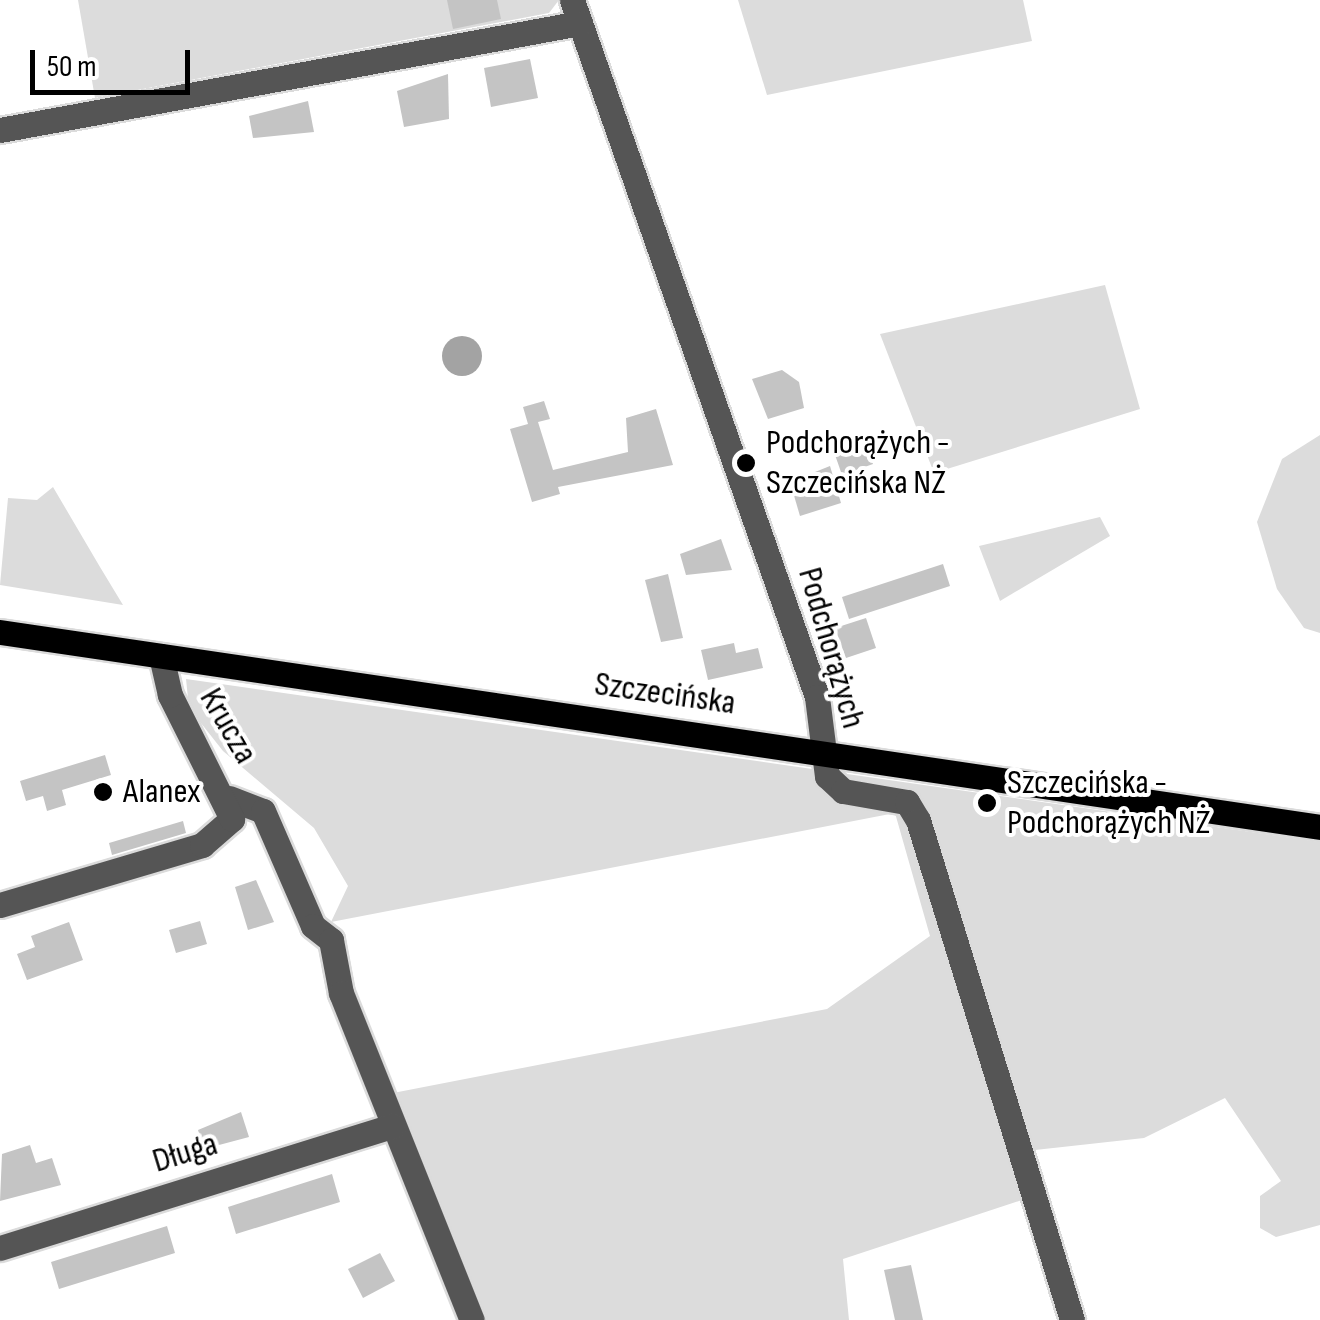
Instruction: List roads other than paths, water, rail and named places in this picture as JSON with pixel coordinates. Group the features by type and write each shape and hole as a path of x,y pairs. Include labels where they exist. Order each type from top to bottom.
{"main road":[{"name":"Szczecińska","path":"0,632 1320,828"}],"street":[{"path":"0,130 576,11"},
{"name":"Podchorążych","path":"576,11 816,697 825,753 836,788 907,802 918,820 1072,1320"},
{"name":"Krucza","path":"0,906 202,845 232,819 229,798 170,695 161,656"},
{"path":"229,798 263,811 313,926 330,940 392,1126 472,1320"},
{"name":"Długa","path":"0,1248 392,1126"}],"place":[{"name":"Podchorążych - Szczecińska NŻ","path":"746,463"},
{"name":"Alanex","path":"103,792"},
{"name":"Szczecińska - Podchorążych NŻ","path":"987,803"}]}
